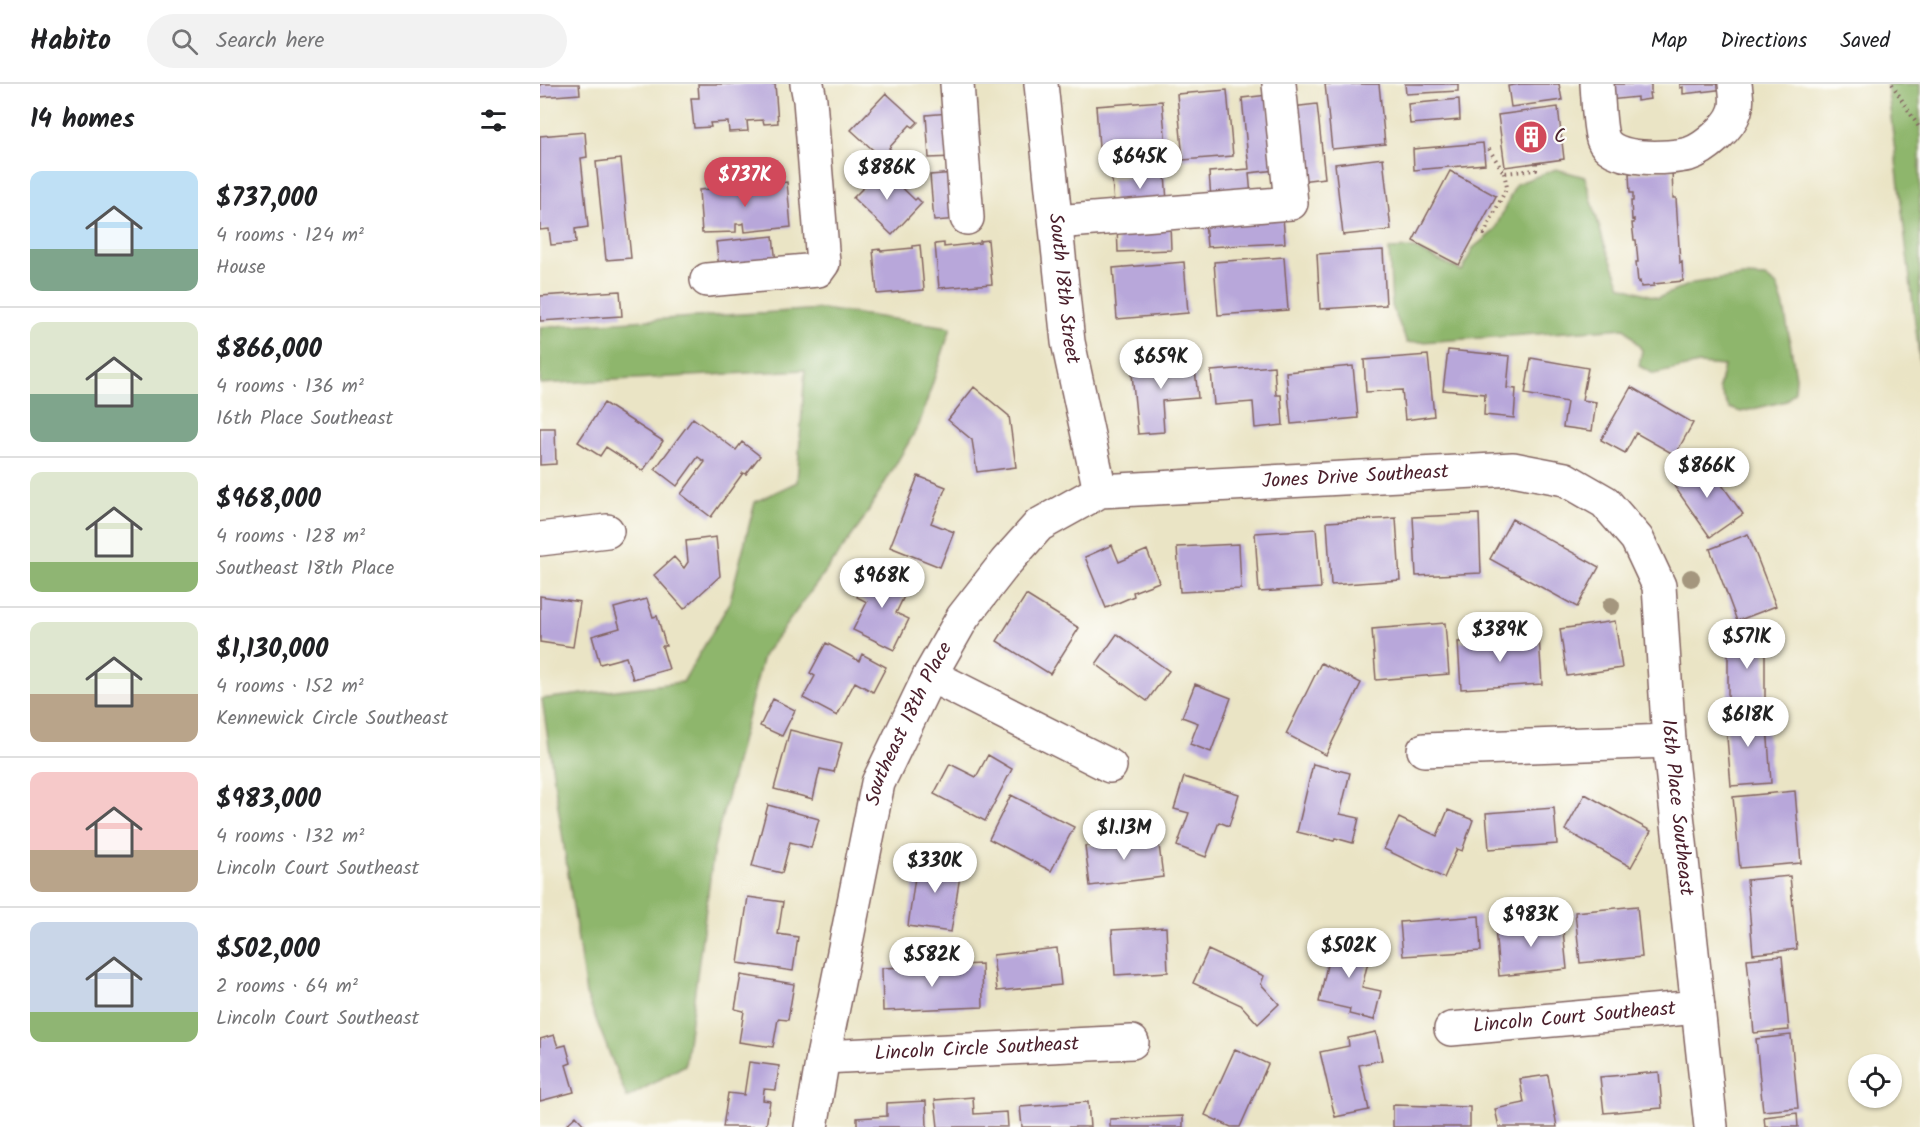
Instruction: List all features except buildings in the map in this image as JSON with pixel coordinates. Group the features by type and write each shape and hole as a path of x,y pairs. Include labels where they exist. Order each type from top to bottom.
{"street":[{"path":"707,280 818,270 823,263 807,84"},
{"path":"957,84 968,218"},
{"name":"South 18th Street","path":"1041,84 1068,342 1100,491"},
{"path":"1056,222 1291,203 1279,84"},
{"path":"1597,84 1603,139 1610,148 1626,154 1656,158 1690,153 1717,137 1734,113 1737,103 1735,84"},
{"name":"Jones Drive Southeast","path":"1100,491 1513,469 1565,479 1605,502"},
{"name":"Southeast 18th Place","path":"811,1127 878,783 930,675 963,617 1006,562 1040,525 1100,491"},
{"name":"16th Place Southeast","path":"1605,502 1637,539 1659,586 1669,741 1711,1127"},
{"path":"540,539 608,531"},
{"path":"930,675 1110,766"},
{"path":"1424,750 1669,741"},
{"name":"Lincoln Court Southeast","path":"1451,1029 1698,1007"},
{"name":"Lincoln Circle Southeast","path":"823,1057 1132,1042"}],"path":[{"path":"1892,84 1920,129"},
{"path":"1478,231 1484,234 1507,187 1504,173 1489,149"},
{"path":"1504,173 1536,170 1536,163"}],"green space":[{"path":"1887,84 1920,84 1920,364"},
{"path":"1556,169 1585,177 1603,240 1621,286 1658,298 1693,283 1744,276 1765,277 1777,286 1784,307 1796,377 1795,391 1786,401 1741,412 1729,408 1719,388 1724,366 1699,364 1654,374 1639,366 1642,350 1625,328 1407,343 1392,306 1389,249 1413,248 1462,271 1473,248 1494,231 1516,184"},
{"path":"822,309 951,327 919,425 860,525 763,656 714,848 685,1065 627,1098 586,994 542,699 683,682 729,604 755,502 797,482 805,370 540,384 540,327"}],"place":[{"name":"C","path":"1531,137"}]}
